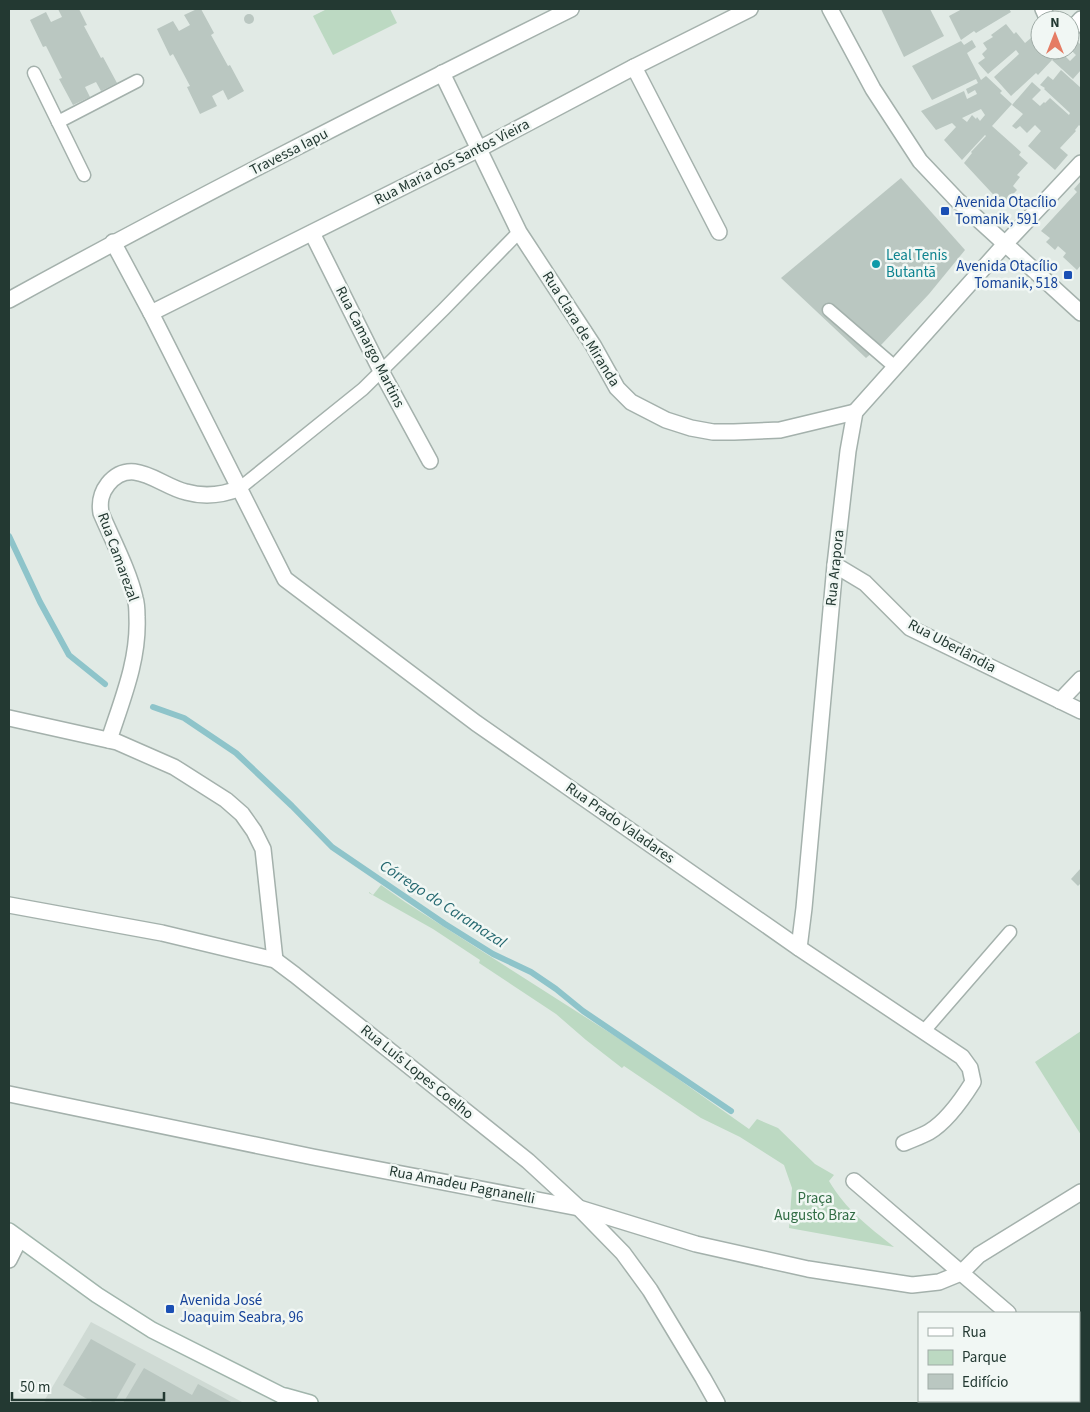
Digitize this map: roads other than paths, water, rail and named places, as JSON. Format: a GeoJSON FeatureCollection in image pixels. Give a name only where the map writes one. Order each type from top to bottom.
{"type":"FeatureCollection","features":[{"type":"Feature","properties":{"kind":"street","name":"Travessa Iapu"},"geometry":{"type":"LineString","coordinates":[[9,300],[113,242],[571,9]]}},
{"type":"Feature","properties":{"kind":"street","name":"Rua Maria dos Santos Vieira"},"geometry":{"type":"LineString","coordinates":[[151,313],[479,149],[634,67],[750,9]]}},
{"type":"Feature","properties":{"kind":"street"},"geometry":{"type":"LineString","coordinates":[[830,9],[872,89],[920,160],[956,200],[1081,313]]}},
{"type":"Feature","properties":{"kind":"street"},"geometry":{"type":"LineString","coordinates":[[634,67],[719,232]]}},
{"type":"Feature","properties":{"kind":"street","name":"Rua Clara de Miranda"},"geometry":{"type":"LineString","coordinates":[[442,73],[519,232],[592,345],[617,388],[631,402],[666,420],[713,432],[780,430],[855,412]]}},
{"type":"Feature","properties":{"kind":"street"},"geometry":{"type":"LineString","coordinates":[[855,412],[1005,244],[1081,163]]}},
{"type":"Feature","properties":{"kind":"street","name":"Rua Camargo Martins"},"geometry":{"type":"LineString","coordinates":[[312,233],[381,371],[430,461]]}},
{"type":"Feature","properties":{"kind":"street"},"geometry":{"type":"LineString","coordinates":[[113,242],[240,488]]}},
{"type":"Feature","properties":{"kind":"street","name":"Rua Arapora"},"geometry":{"type":"LineString","coordinates":[[799,948],[835,565],[848,451],[855,412]]}},
{"type":"Feature","properties":{"kind":"street","name":"Rua Camarezal"},"geometry":{"type":"LineString","coordinates":[[109,740],[130,677],[137,645],[137,623],[136,601],[132,587],[101,513],[101,494],[113,478],[126,472],[148,475],[185,492],[213,494],[229,492],[240,488]]}},
{"type":"Feature","properties":{"kind":"street","name":"Rua Prado Valadares"},"geometry":{"type":"LineString","coordinates":[[240,488],[285,579],[476,723],[799,948],[962,1057],[970,1068],[973,1082],[964,1096],[950,1114],[931,1131],[904,1143]]}},
{"type":"Feature","properties":{"kind":"street","name":"Rua Uberlândia"},"geometry":{"type":"LineString","coordinates":[[835,565],[865,582],[910,628],[1081,710]]}},
{"type":"Feature","properties":{"kind":"street"},"geometry":{"type":"LineString","coordinates":[[1060,701],[1081,679]]}},
{"type":"Feature","properties":{"kind":"street"},"geometry":{"type":"LineString","coordinates":[[9,718],[109,740],[141,751],[203,784],[242,814],[254,831],[263,849],[275,960]]}},
{"type":"Feature","properties":{"kind":"street","name":"Rua Luís Lopes Coelho"},"geometry":{"type":"LineString","coordinates":[[9,905],[162,933],[275,960],[528,1161],[579,1208],[623,1253],[650,1290],[717,1403]]}},
{"type":"Feature","properties":{"kind":"street","name":"Rua Amadeu Pagnanelli"},"geometry":{"type":"LineString","coordinates":[[9,1094],[312,1157],[579,1208],[696,1244],[808,1269],[912,1285],[939,1282],[960,1273]]}},
{"type":"Feature","properties":{"kind":"street"},"geometry":{"type":"LineString","coordinates":[[854,1181],[1007,1312]]}},
{"type":"Feature","properties":{"kind":"street"},"geometry":{"type":"LineString","coordinates":[[960,1273],[979,1255],[1081,1192]]}},
{"type":"Feature","properties":{"kind":"street"},"geometry":{"type":"LineString","coordinates":[[9,1260],[14,1235],[96,1295],[152,1330],[288,1399],[310,1403]]}},
{"type":"Feature","properties":{"kind":"lane"},"geometry":{"type":"LineString","coordinates":[[34,73],[84,175]]}},
{"type":"Feature","properties":{"kind":"lane"},"geometry":{"type":"LineString","coordinates":[[58,122],[137,81]]}},
{"type":"Feature","properties":{"kind":"lane"},"geometry":{"type":"LineString","coordinates":[[240,488],[363,389],[519,232]]}},
{"type":"Feature","properties":{"kind":"lane"},"geometry":{"type":"LineString","coordinates":[[828,310],[895,367]]}},
{"type":"Feature","properties":{"kind":"lane"},"geometry":{"type":"LineString","coordinates":[[924,1031],[1010,932]]}},
{"type":"Feature","properties":{"kind":"waterway","name":"Córrego do Caramazal"},"geometry":{"type":"LineString","coordinates":[[9,536],[40,602],[69,655],[105,684]]}},
{"type":"Feature","properties":{"kind":"waterway","name":"Córrego do Caramazal"},"geometry":{"type":"LineString","coordinates":[[153,707],[184,718],[236,753],[332,847],[445,924],[493,954],[531,972],[583,1011],[731,1111]]}},
{"type":"Feature","properties":{"kind":"place","name":"Avenida Otacílio Tomanik, 591"},"geometry":{"type":"Point","coordinates":[945,211]}},
{"type":"Feature","properties":{"kind":"place","name":"Leal Tenis Butantã"},"geometry":{"type":"Point","coordinates":[876,264]}},
{"type":"Feature","properties":{"kind":"place","name":"Avenida Otacílio Tomanik, 518"},"geometry":{"type":"Point","coordinates":[1068,275]}},
{"type":"Feature","properties":{"kind":"place","name":"Avenida José Joaquim Seabra, 96"},"geometry":{"type":"Point","coordinates":[170,1309]}},
{"type":"Feature","properties":{"kind":"park label","name":"Praça Augusto Braz"},"geometry":{"type":"Point","coordinates":[815,1206]}}]}
